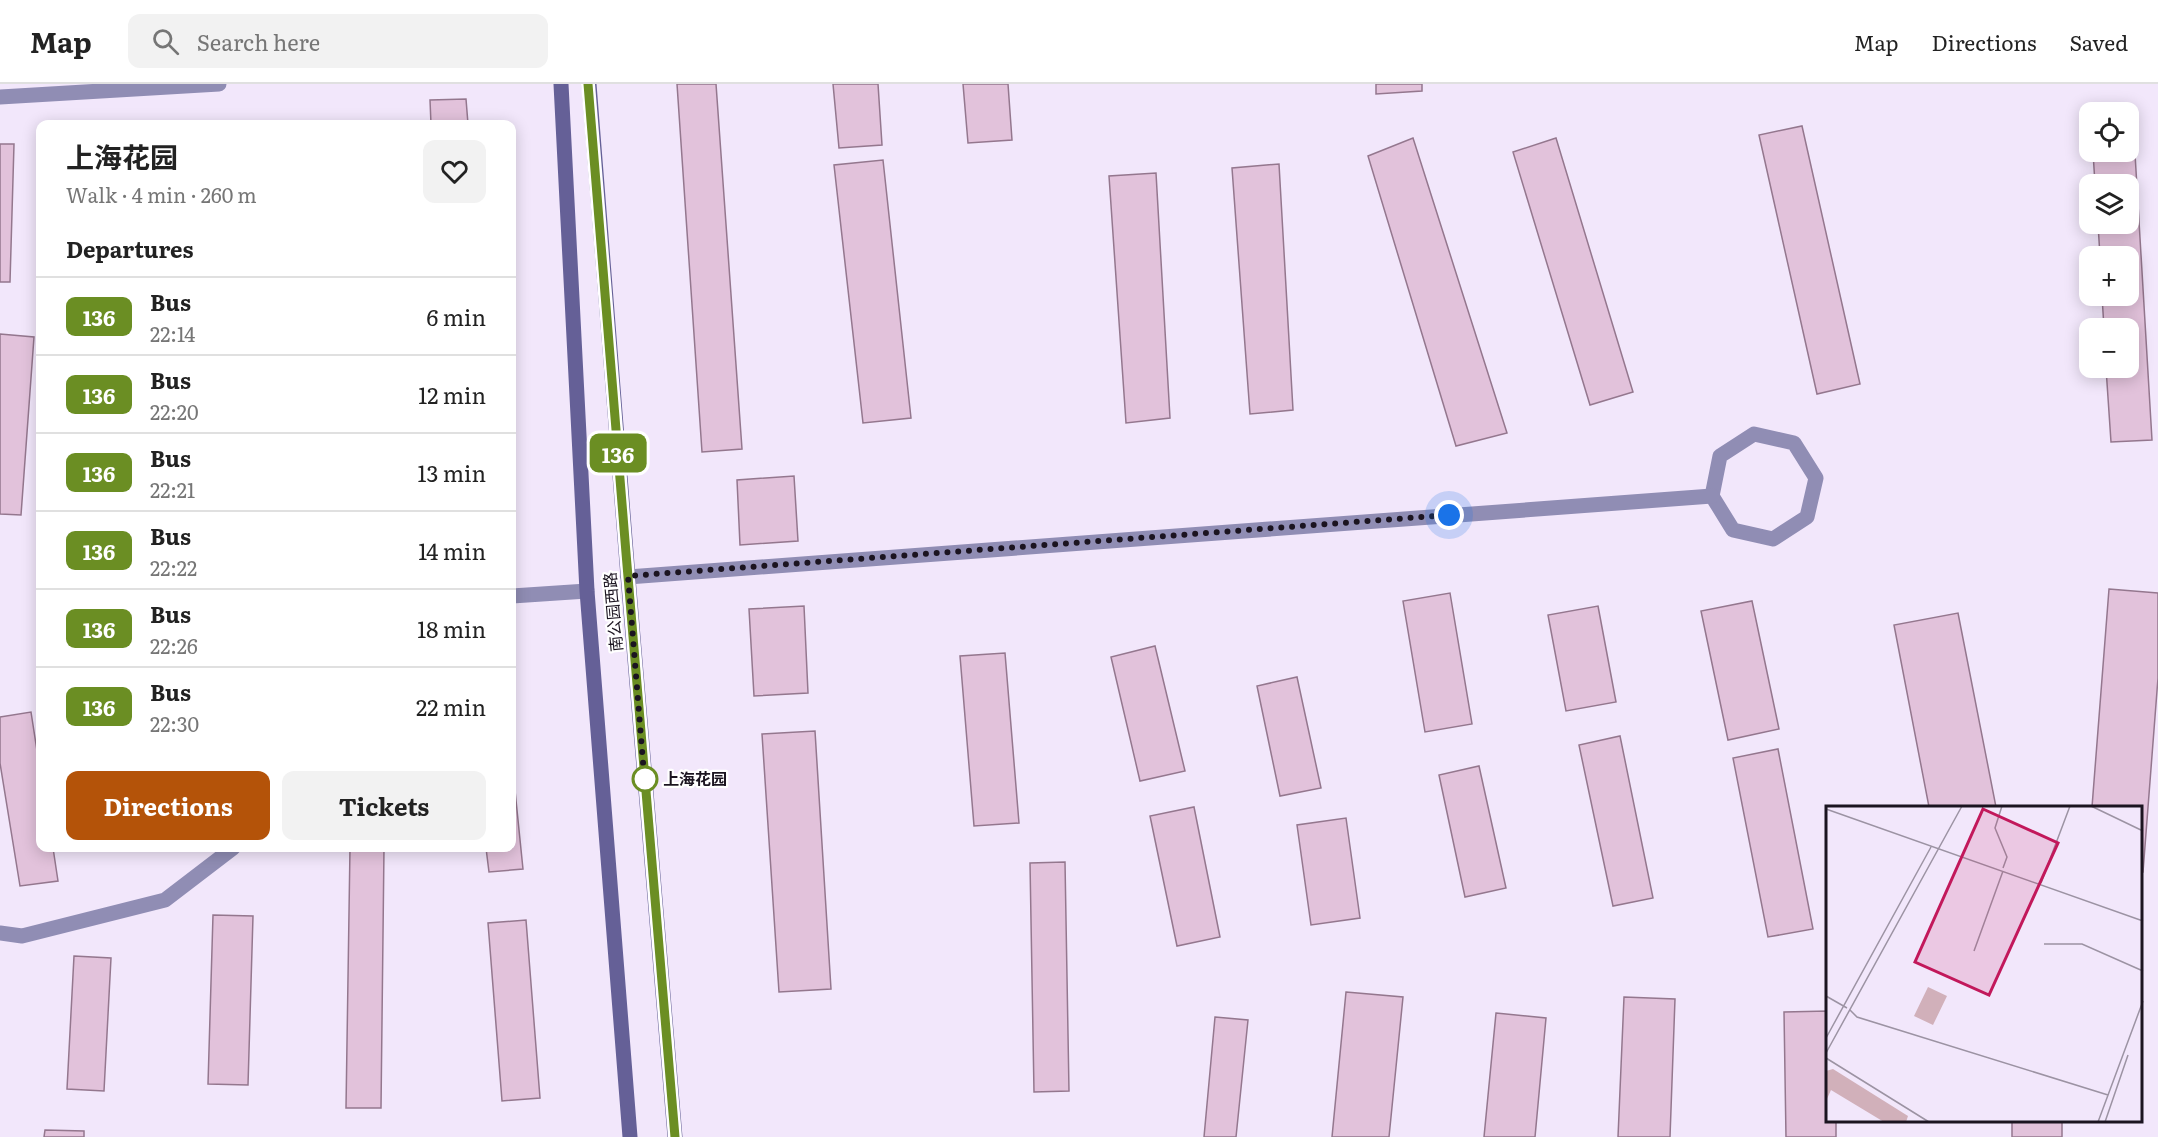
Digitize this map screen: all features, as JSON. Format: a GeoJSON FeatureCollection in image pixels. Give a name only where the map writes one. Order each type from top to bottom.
{"type":"FeatureCollection","features":[{"type":"Feature","properties":{"kind":"main road","name":"南公园西路"},"geometry":{"type":"LineString","coordinates":[[561,84],[587,591],[630,1137]]}},
{"type":"Feature","properties":{"kind":"main road","name":"南公园西路"},"geometry":{"type":"LineString","coordinates":[[588,84],[675,1137]]}},
{"type":"Feature","properties":{"kind":"street"},"geometry":{"type":"LineString","coordinates":[[0,97],[219,84]]}},
{"type":"Feature","properties":{"kind":"street"},"geometry":{"type":"LineString","coordinates":[[1754,434],[1794,443],[1816,478],[1807,517],[1773,539],[1733,530],[1712,496],[1720,456],[1754,434]]}},
{"type":"Feature","properties":{"kind":"street"},"geometry":{"type":"LineString","coordinates":[[628,576],[1712,496]]}},
{"type":"Feature","properties":{"kind":"street"},"geometry":{"type":"LineString","coordinates":[[516,596],[587,591]]}},
{"type":"Feature","properties":{"kind":"street"},"geometry":{"type":"LineString","coordinates":[[0,933],[22,936],[165,900],[228,852]]}},
{"type":"Feature","properties":{"kind":"building"},"geometry":{"type":"Polygon","coordinates":[[[677,84],[716,84],[742,449],[702,452],[677,84]]]}},
{"type":"Feature","properties":{"kind":"building"},"geometry":{"type":"Polygon","coordinates":[[[833,84],[878,84],[882,145],[839,148],[833,84]]]}},
{"type":"Feature","properties":{"kind":"building"},"geometry":{"type":"Polygon","coordinates":[[[963,84],[1008,84],[1012,140],[968,143],[963,84]]]}},
{"type":"Feature","properties":{"kind":"building"},"geometry":{"type":"Polygon","coordinates":[[[1376,84],[1422,84],[1422,91],[1376,94],[1376,84]]]}},
{"type":"Feature","properties":{"kind":"building"},"geometry":{"type":"Polygon","coordinates":[[[466,99],[468,120],[431,120],[430,100],[466,99]]]}},
{"type":"Feature","properties":{"kind":"building"},"geometry":{"type":"Polygon","coordinates":[[[1802,126],[1860,384],[1817,394],[1759,135],[1802,126]]]}},
{"type":"Feature","properties":{"kind":"building"},"geometry":{"type":"Polygon","coordinates":[[[1413,138],[1507,433],[1456,446],[1368,156],[1413,138]]]}},
{"type":"Feature","properties":{"kind":"building"},"geometry":{"type":"Polygon","coordinates":[[[1556,138],[1633,392],[1590,405],[1513,152],[1556,138]]]}},
{"type":"Feature","properties":{"kind":"building"},"geometry":{"type":"Polygon","coordinates":[[[0,144],[14,144],[10,282],[0,282],[0,144]]]}},
{"type":"Feature","properties":{"kind":"building"},"geometry":{"type":"Polygon","coordinates":[[[883,160],[911,418],[863,423],[834,165],[883,160]]]}},
{"type":"Feature","properties":{"kind":"building"},"geometry":{"type":"Polygon","coordinates":[[[2094,162],[2135,162],[2136,174],[2094,174],[2094,162]]]}},
{"type":"Feature","properties":{"kind":"building"},"geometry":{"type":"Polygon","coordinates":[[[1279,164],[1293,410],[1250,414],[1232,168],[1279,164]]]}},
{"type":"Feature","properties":{"kind":"building"},"geometry":{"type":"Polygon","coordinates":[[[1156,173],[1170,418],[1126,423],[1109,176],[1156,173]]]}},
{"type":"Feature","properties":{"kind":"building"},"geometry":{"type":"Polygon","coordinates":[[[2139,221],[2152,440],[2111,442],[2107,378],[2139,378],[2139,318],[2103,318],[2103,306],[2139,306],[2139,246],[2099,246],[2099,234],[2139,234],[2139,221]]]}},
{"type":"Feature","properties":{"kind":"building"},"geometry":{"type":"Polygon","coordinates":[[[0,334],[34,337],[21,515],[0,514],[0,334]]]}},
{"type":"Feature","properties":{"kind":"building"},"geometry":{"type":"Polygon","coordinates":[[[794,476],[798,541],[740,545],[737,480],[794,476]]]}},
{"type":"Feature","properties":{"kind":"building"},"geometry":{"type":"Polygon","coordinates":[[[2109,589],[2158,593],[2158,678],[2143,872],[2143,806],[2092,806],[2109,589]]]}},
{"type":"Feature","properties":{"kind":"building"},"geometry":{"type":"Polygon","coordinates":[[[1450,593],[1472,724],[1425,732],[1403,601],[1450,593]]]}},
{"type":"Feature","properties":{"kind":"building"},"geometry":{"type":"Polygon","coordinates":[[[1752,601],[1779,729],[1728,740],[1701,611],[1752,601]]]}},
{"type":"Feature","properties":{"kind":"building"},"geometry":{"type":"Polygon","coordinates":[[[804,606],[808,693],[754,696],[749,609],[804,606]]]}},
{"type":"Feature","properties":{"kind":"building"},"geometry":{"type":"Polygon","coordinates":[[[1598,606],[1616,702],[1566,711],[1548,615],[1598,606]]]}},
{"type":"Feature","properties":{"kind":"building"},"geometry":{"type":"Polygon","coordinates":[[[1958,613],[1996,806],[1929,806],[1894,625],[1958,613]]]}},
{"type":"Feature","properties":{"kind":"building"},"geometry":{"type":"Polygon","coordinates":[[[1155,646],[1185,771],[1140,781],[1111,657],[1155,646]]]}},
{"type":"Feature","properties":{"kind":"building"},"geometry":{"type":"Polygon","coordinates":[[[1005,653],[1019,823],[974,826],[960,656],[1005,653]]]}},
{"type":"Feature","properties":{"kind":"building"},"geometry":{"type":"Polygon","coordinates":[[[1297,677],[1321,788],[1280,796],[1257,686],[1297,677]]]}},
{"type":"Feature","properties":{"kind":"building"},"geometry":{"type":"Polygon","coordinates":[[[31,712],[36,744],[36,852],[54,852],[58,881],[20,886],[0,763],[0,717],[31,712]]]}},
{"type":"Feature","properties":{"kind":"building"},"geometry":{"type":"Polygon","coordinates":[[[815,731],[831,989],[779,992],[762,734],[815,731]]]}},
{"type":"Feature","properties":{"kind":"building"},"geometry":{"type":"Polygon","coordinates":[[[1620,736],[1653,898],[1613,906],[1579,745],[1620,736]]]}},
{"type":"Feature","properties":{"kind":"building"},"geometry":{"type":"Polygon","coordinates":[[[1778,749],[1813,929],[1768,937],[1733,758],[1778,749]]]}},
{"type":"Feature","properties":{"kind":"building"},"geometry":{"type":"Polygon","coordinates":[[[1479,766],[1506,888],[1465,897],[1439,775],[1479,766]]]}},
{"type":"Feature","properties":{"kind":"building"},"geometry":{"type":"Polygon","coordinates":[[[516,800],[523,869],[489,872],[486,852],[516,852],[516,800]]]}},
{"type":"Feature","properties":{"kind":"building"},"geometry":{"type":"Polygon","coordinates":[[[1194,807],[1220,937],[1177,946],[1150,816],[1194,807]]]}},
{"type":"Feature","properties":{"kind":"building"},"geometry":{"type":"Polygon","coordinates":[[[1346,818],[1360,918],[1311,925],[1297,825],[1346,818]]]}},
{"type":"Feature","properties":{"kind":"building"},"geometry":{"type":"Polygon","coordinates":[[[350,852],[384,852],[381,1108],[346,1108],[350,852]]]}},
{"type":"Feature","properties":{"kind":"building"},"geometry":{"type":"Polygon","coordinates":[[[1065,862],[1069,1091],[1034,1092],[1030,863],[1065,862]]]}},
{"type":"Feature","properties":{"kind":"building"},"geometry":{"type":"Polygon","coordinates":[[[213,915],[253,916],[248,1085],[208,1084],[213,915]]]}},
{"type":"Feature","properties":{"kind":"building"},"geometry":{"type":"Polygon","coordinates":[[[526,920],[540,1098],[502,1101],[488,923],[526,920]]]}},
{"type":"Feature","properties":{"kind":"building"},"geometry":{"type":"Polygon","coordinates":[[[74,956],[111,958],[104,1091],[67,1089],[74,956]]]}},
{"type":"Feature","properties":{"kind":"building"},"geometry":{"type":"Polygon","coordinates":[[[1346,992],[1403,997],[1389,1137],[1332,1137],[1346,992]]]}},
{"type":"Feature","properties":{"kind":"building"},"geometry":{"type":"Polygon","coordinates":[[[1624,997],[1675,999],[1670,1137],[1618,1137],[1624,997]]]}},
{"type":"Feature","properties":{"kind":"building"},"geometry":{"type":"Polygon","coordinates":[[[1826,1011],[1826,1122],[1836,1122],[1836,1137],[1786,1137],[1784,1012],[1826,1011]]]}},
{"type":"Feature","properties":{"kind":"building"},"geometry":{"type":"Polygon","coordinates":[[[1496,1013],[1546,1018],[1535,1137],[1484,1137],[1496,1013]]]}},
{"type":"Feature","properties":{"kind":"building"},"geometry":{"type":"Polygon","coordinates":[[[1215,1017],[1248,1020],[1236,1137],[1204,1137],[1215,1017]]]}},
{"type":"Feature","properties":{"kind":"building"},"geometry":{"type":"Polygon","coordinates":[[[2012,1122],[2062,1122],[2062,1137],[2012,1137],[2012,1122]]]}},
{"type":"Feature","properties":{"kind":"building"},"geometry":{"type":"Polygon","coordinates":[[[45,1130],[84,1131],[84,1137],[44,1137],[45,1130]]]}},
{"type":"Feature","properties":{"kind":"bus line","name":"136"},"geometry":{"type":"LineString","coordinates":[[588,84],[675,1137]]}},
{"type":"Feature","properties":{"kind":"place","name":"上海花园"},"geometry":{"type":"Point","coordinates":[645,779]}},
{"type":"Feature","properties":{"kind":"route"},"geometry":{"type":"LineString","coordinates":[[645,779],[645,787],[628,576],[1449,515]]}}]}
